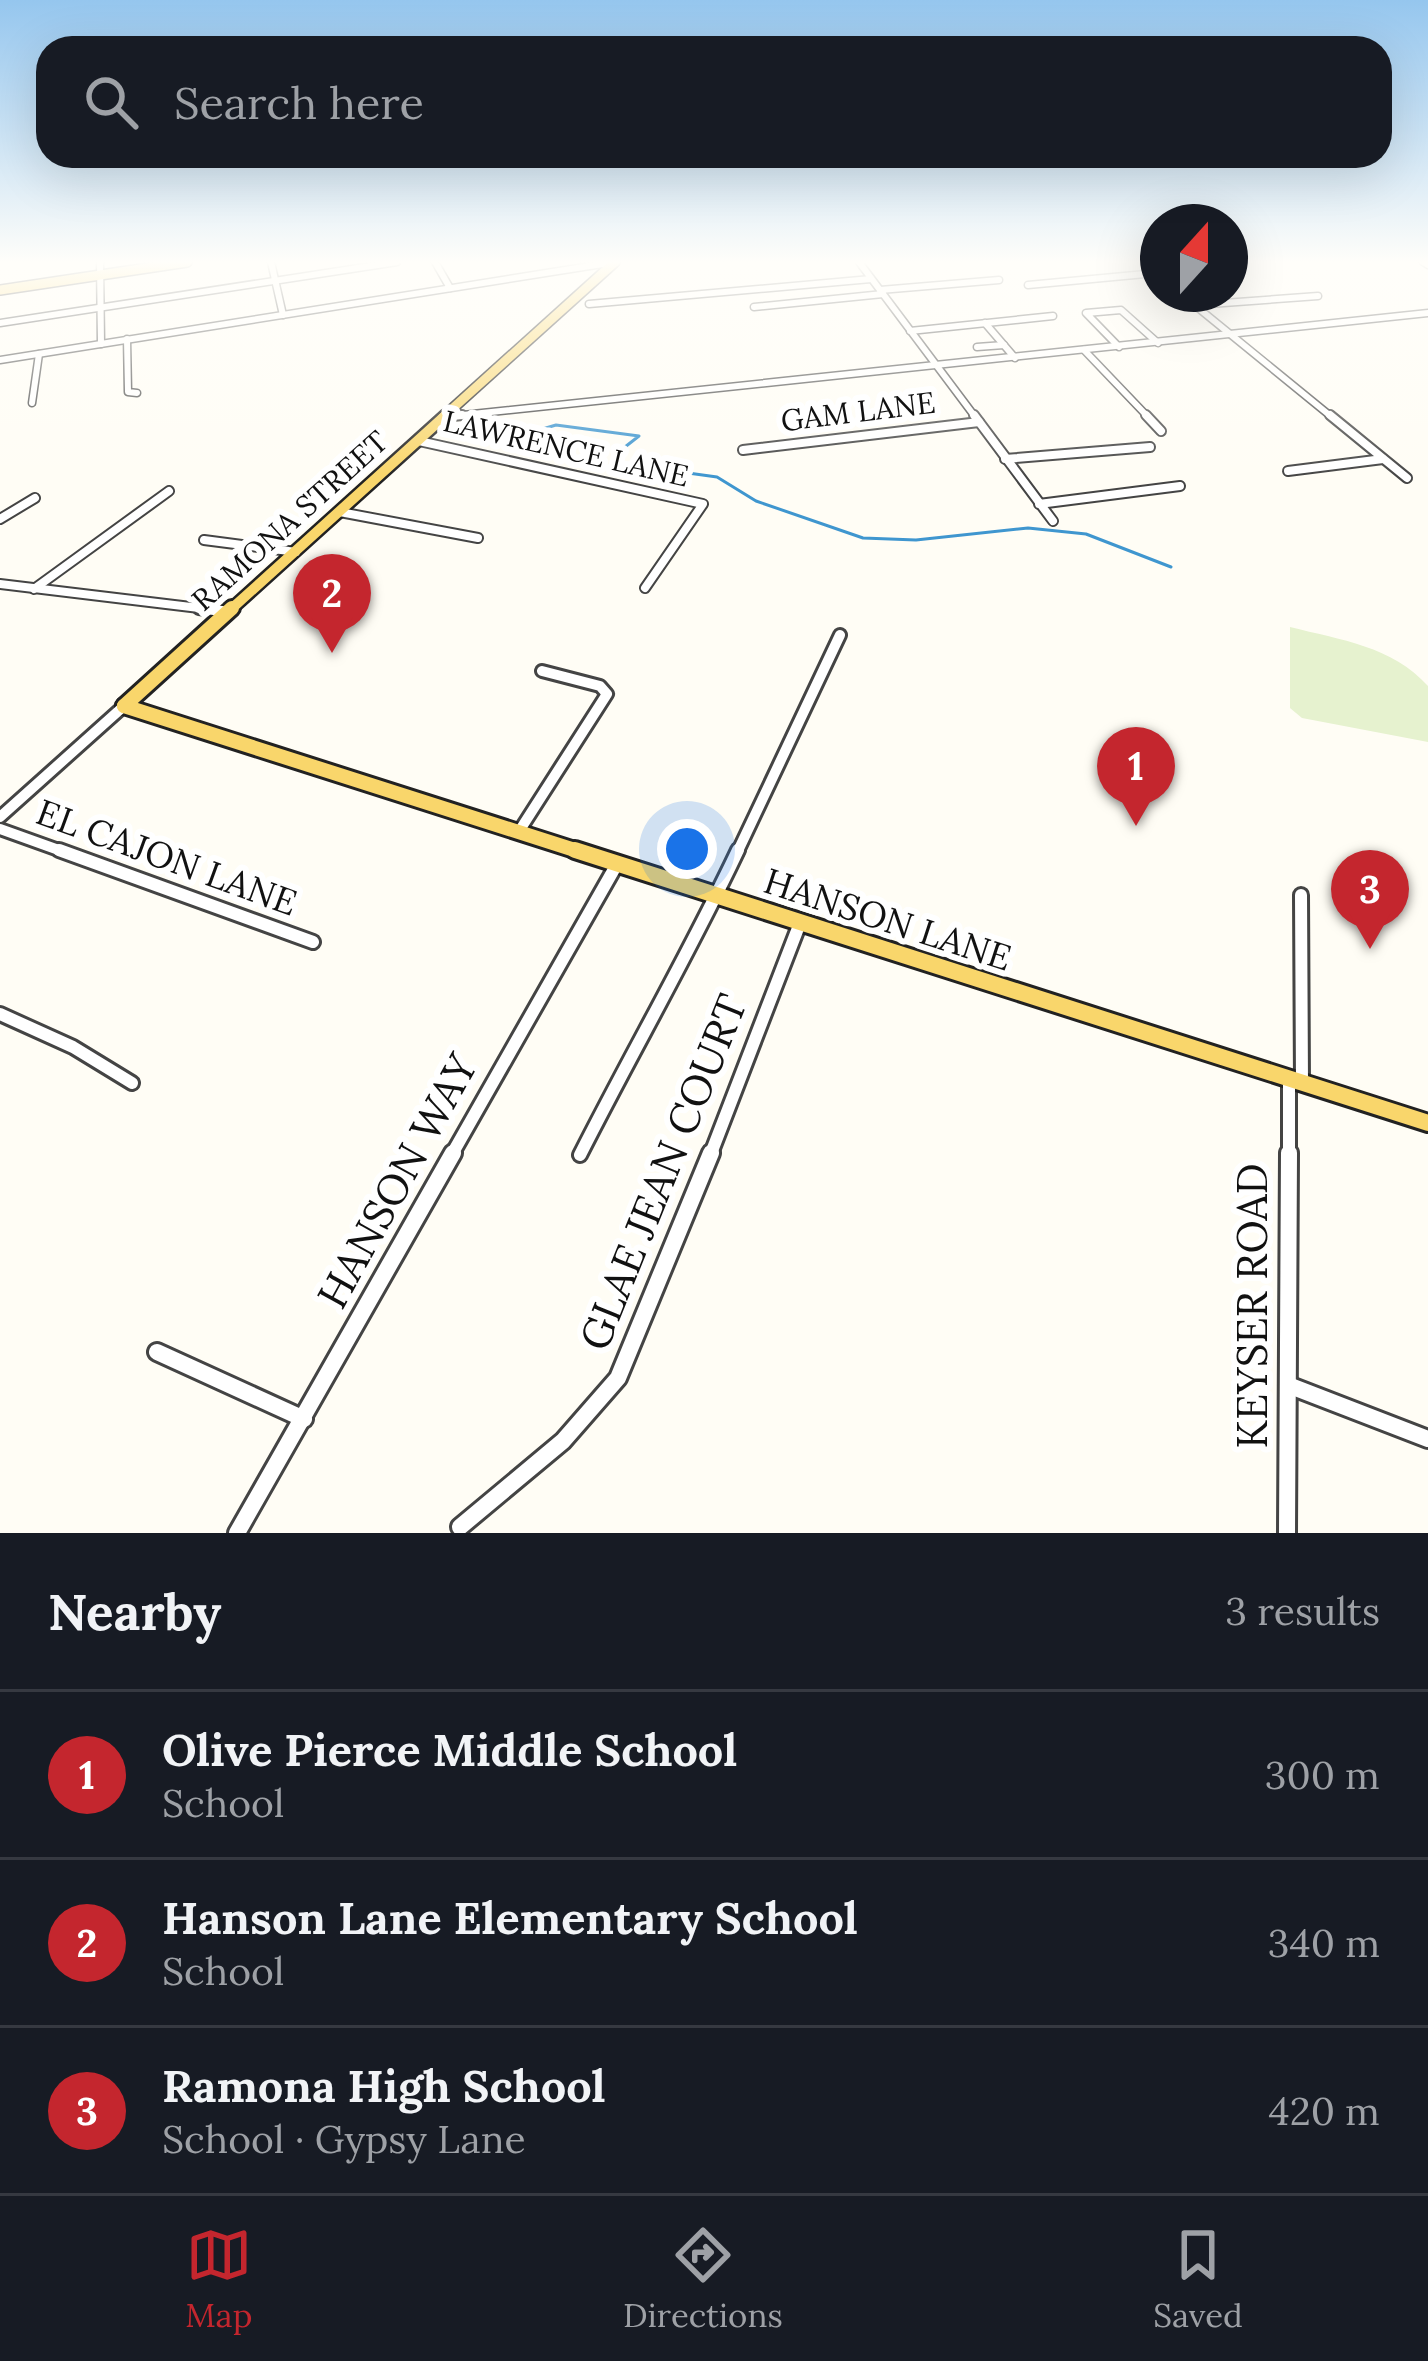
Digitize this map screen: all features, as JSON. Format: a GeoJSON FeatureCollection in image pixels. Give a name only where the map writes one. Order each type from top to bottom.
{"type":"FeatureCollection","features":[{"type":"Feature","properties":{"kind":"main road","name":"RAMONA STREET"},"geometry":{"type":"LineString","coordinates":[[124,706],[536,334]]}},
{"type":"Feature","properties":{"kind":"main road","name":"HANSON LANE"},"geometry":{"type":"LineString","coordinates":[[124,706],[1428,1123]]}},
{"type":"Feature","properties":{"kind":"street"},"geometry":{"type":"LineString","coordinates":[[100,334],[101,344]]}},
{"type":"Feature","properties":{"kind":"street"},"geometry":{"type":"LineString","coordinates":[[0,360],[161,334]]}},
{"type":"Feature","properties":{"kind":"street"},"geometry":{"type":"LineString","coordinates":[[912,334],[1054,521]]}},
{"type":"Feature","properties":{"kind":"street"},"geometry":{"type":"LineString","coordinates":[[993,334],[1015,358]]}},
{"type":"Feature","properties":{"kind":"street"},"geometry":{"type":"LineString","coordinates":[[1106,334],[1119,347]]}},
{"type":"Feature","properties":{"kind":"street"},"geometry":{"type":"LineString","coordinates":[[1147,334],[1158,343]]}},
{"type":"Feature","properties":{"kind":"street"},"geometry":{"type":"LineString","coordinates":[[444,417],[1243,334]]}},
{"type":"Feature","properties":{"kind":"street"},"geometry":{"type":"LineString","coordinates":[[1230,335],[1407,478]]}},
{"type":"Feature","properties":{"kind":"street"},"geometry":{"type":"LineString","coordinates":[[127,339],[128,392],[137,393]]}},
{"type":"Feature","properties":{"kind":"street"},"geometry":{"type":"LineString","coordinates":[[977,347],[1004,345]]}},
{"type":"Feature","properties":{"kind":"street"},"geometry":{"type":"LineString","coordinates":[[1084,350],[1161,431]]}},
{"type":"Feature","properties":{"kind":"street"},"geometry":{"type":"LineString","coordinates":[[32,404],[39,354]]}},
{"type":"Feature","properties":{"kind":"street","name":"GAM LANE"},"geometry":{"type":"LineString","coordinates":[[742,450],[979,422]]}},
{"type":"Feature","properties":{"kind":"street","name":"LAWRENCE LANE"},"geometry":{"type":"LineString","coordinates":[[419,441],[703,504],[645,588]]}},
{"type":"Feature","properties":{"kind":"street"},"geometry":{"type":"LineString","coordinates":[[1005,458],[1150,447]]}},
{"type":"Feature","properties":{"kind":"street"},"geometry":{"type":"LineString","coordinates":[[1288,471],[1383,459]]}},
{"type":"Feature","properties":{"kind":"street"},"geometry":{"type":"LineString","coordinates":[[1039,504],[1180,486]]}},
{"type":"Feature","properties":{"kind":"street"},"geometry":{"type":"LineString","coordinates":[[34,589],[169,491]]}},
{"type":"Feature","properties":{"kind":"street"},"geometry":{"type":"LineString","coordinates":[[0,519],[35,498]]}},
{"type":"Feature","properties":{"kind":"street"},"geometry":{"type":"LineString","coordinates":[[340,512],[478,538]]}},
{"type":"Feature","properties":{"kind":"street"},"geometry":{"type":"LineString","coordinates":[[205,540],[296,552]]}},
{"type":"Feature","properties":{"kind":"street"},"geometry":{"type":"LineString","coordinates":[[0,584],[230,612]]}},
{"type":"Feature","properties":{"kind":"street"},"geometry":{"type":"LineString","coordinates":[[580,1155],[718,896],[839,635]]}},
{"type":"Feature","properties":{"kind":"street"},"geometry":{"type":"LineString","coordinates":[[518,832],[607,694],[600,686],[542,670]]}},
{"type":"Feature","properties":{"kind":"street","name":"RAMONA STREET"},"geometry":{"type":"LineString","coordinates":[[0,817],[124,706]]}},
{"type":"Feature","properties":{"kind":"street"},"geometry":{"type":"LineString","coordinates":[[0,804],[25,795]]}},
{"type":"Feature","properties":{"kind":"street","name":"EL CAJON LANE"},"geometry":{"type":"LineString","coordinates":[[0,829],[313,942]]}},
{"type":"Feature","properties":{"kind":"street","name":"HANSON WAY"},"geometry":{"type":"LineString","coordinates":[[238,1533],[617,864]]}},
{"type":"Feature","properties":{"kind":"street","name":"KEYSER ROAD"},"geometry":{"type":"LineString","coordinates":[[1287,1533],[1300,895]]}},
{"type":"Feature","properties":{"kind":"street","name":"GLAE JEAN COURT"},"geometry":{"type":"LineString","coordinates":[[460,1527],[563,1441],[618,1378],[800,923]]}},
{"type":"Feature","properties":{"kind":"street"},"geometry":{"type":"LineString","coordinates":[[0,1014],[74,1047],[132,1083]]}},
{"type":"Feature","properties":{"kind":"street"},"geometry":{"type":"LineString","coordinates":[[157,1352],[304,1419]]}},
{"type":"Feature","properties":{"kind":"street"},"geometry":{"type":"LineString","coordinates":[[1288,1385],[1428,1439]]}},
{"type":"Feature","properties":{"kind":"green space"},"geometry":{"type":"Polygon","coordinates":[[[1290,627],[1365,646],[1414,673],[1428,686],[1428,742],[1302,718],[1290,708],[1290,627]]]}},
{"type":"Feature","properties":{"kind":"waterway"},"geometry":{"type":"LineString","coordinates":[[482,418],[472,441],[498,442],[556,425],[639,436],[616,454],[623,464],[717,477],[756,501],[863,538],[916,540],[1028,528],[1086,534],[1171,567]]}},
{"type":"Feature","properties":{"kind":"place","name":"Hanson Lane Elementary School"},"geometry":{"type":"Point","coordinates":[332,653]}},
{"type":"Feature","properties":{"kind":"place","name":"Olive Pierce Middle School"},"geometry":{"type":"Point","coordinates":[1136,826]}},
{"type":"Feature","properties":{"kind":"place","name":"Ramona High School"},"geometry":{"type":"Point","coordinates":[1370,949]}}]}
